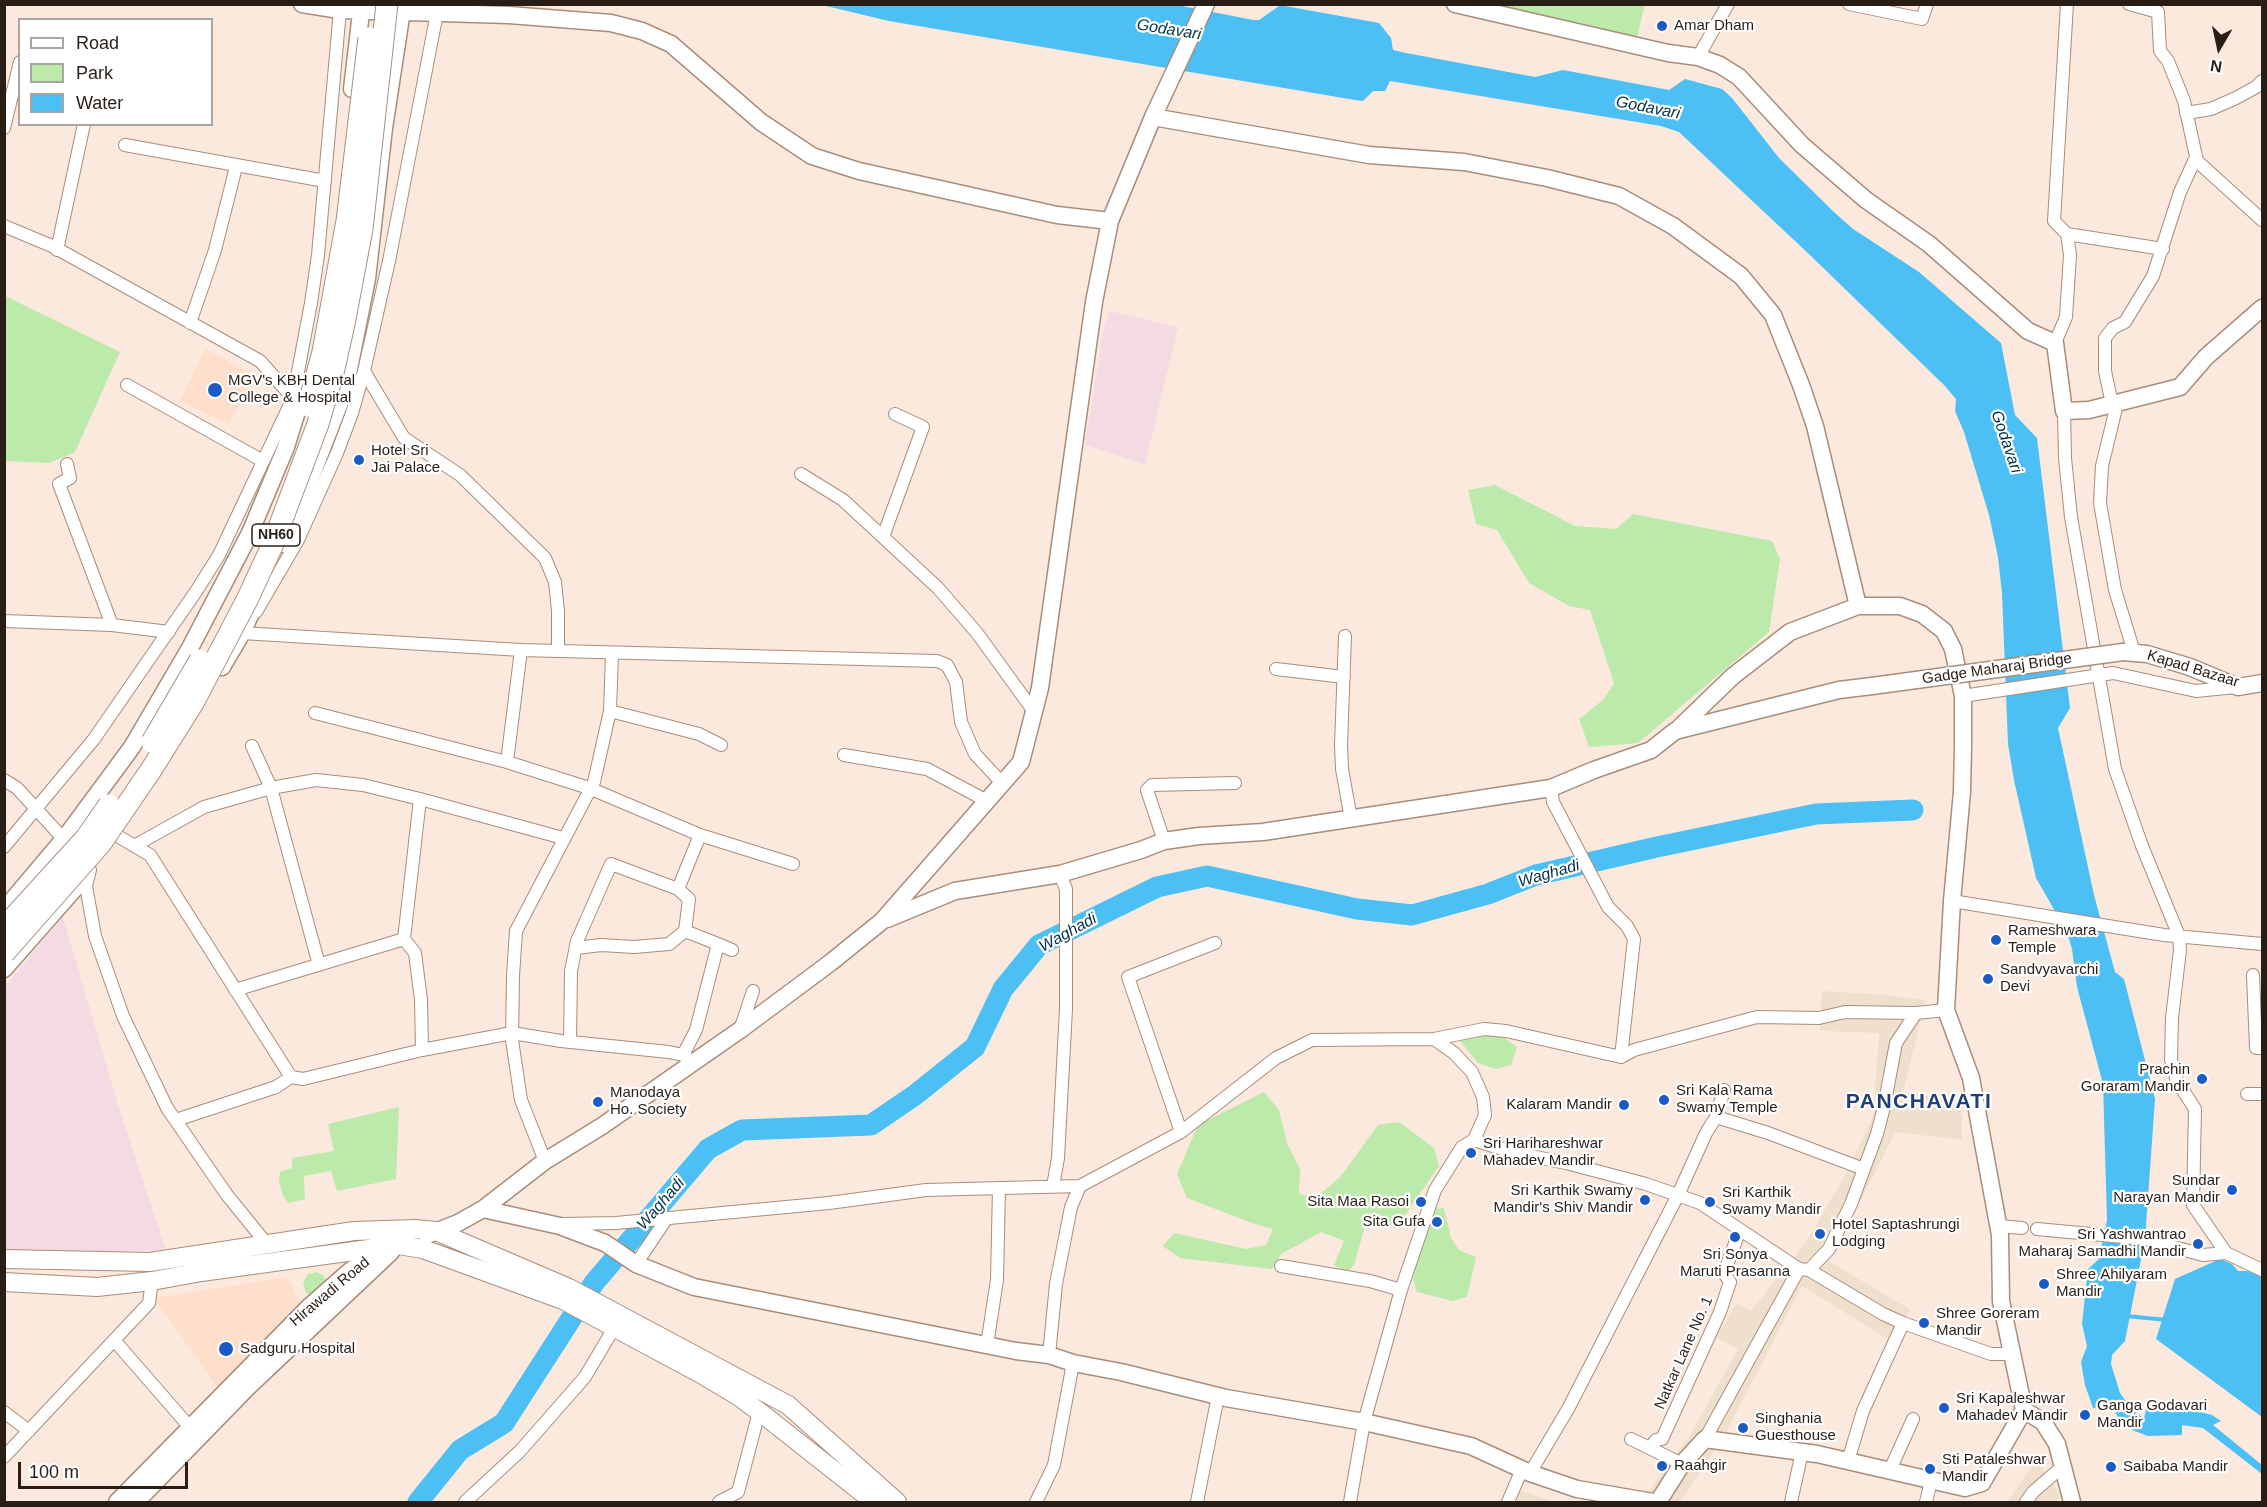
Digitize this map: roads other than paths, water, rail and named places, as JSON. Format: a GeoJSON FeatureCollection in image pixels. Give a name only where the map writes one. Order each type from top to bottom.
{"type":"FeatureCollection","features":[{"type":"Feature","properties":{"kind":"highway","name":"NH60"},"geometry":{"type":"LineString","coordinates":[[4,928],[86,838],[122,787],[153,740],[212,639],[262,538],[294,455],[323,352],[347,221],[365,6]]}},
{"type":"Feature","properties":{"kind":"highway","name":"NH60"},"geometry":{"type":"LineString","coordinates":[[4,953],[101,843],[151,770],[193,703],[247,600],[272,546],[318,424],[333,373],[362,229],[397,7]]}},
{"type":"Feature","properties":{"kind":"main road"},"geometry":{"type":"LineString","coordinates":[[4,1259],[150,1262],[354,1231],[415,1229],[436,1232],[566,1294],[738,1396],[874,1503]]}},
{"type":"Feature","properties":{"kind":"main road"},"geometry":{"type":"LineString","coordinates":[[4,1282],[97,1287],[398,1245],[423,1249],[566,1294]]}},
{"type":"Feature","properties":{"kind":"main road"},"geometry":{"type":"LineString","coordinates":[[610,1321],[788,1405],[897,1503]]}},
{"type":"Feature","properties":{"kind":"street"},"geometry":{"type":"LineString","coordinates":[[302,4],[340,10],[365,6],[397,7],[437,13],[509,15],[611,23],[642,31],[671,44],[761,122],[812,156],[859,171],[1057,215],[1110,221]]}},
{"type":"Feature","properties":{"kind":"street"},"geometry":{"type":"LineString","coordinates":[[882,921],[957,838],[1021,762],[1035,713],[1042,676],[1094,302],[1110,221],[1153,117],[1206,4]]}},
{"type":"Feature","properties":{"kind":"street"},"geometry":{"type":"LineString","coordinates":[[1455,4],[1668,53],[1698,57],[1720,65],[1739,77],[1763,100],[1802,145],[1866,200],[1929,244],[2028,331],[2055,343]]}},
{"type":"Feature","properties":{"kind":"street"},"geometry":{"type":"LineString","coordinates":[[1698,57],[1728,4]]}},
{"type":"Feature","properties":{"kind":"street"},"geometry":{"type":"LineString","coordinates":[[1849,4],[1922,20],[1927,4]]}},
{"type":"Feature","properties":{"kind":"street"},"geometry":{"type":"LineString","coordinates":[[2067,4],[2054,221],[2067,234],[2163,249]]}},
{"type":"Feature","properties":{"kind":"street"},"geometry":{"type":"LineString","coordinates":[[2129,4],[2159,8],[2160,51],[2168,61],[2184,101],[2197,161],[2262,220]]}},
{"type":"Feature","properties":{"kind":"street"},"geometry":{"type":"LineString","coordinates":[[4,910],[64,839],[132,747],[190,648],[250,533],[286,447],[318,347],[365,6]]}},
{"type":"Feature","properties":{"kind":"street"},"geometry":{"type":"LineString","coordinates":[[242,633],[301,503],[345,389],[367,279],[397,7]]}},
{"type":"Feature","properties":{"kind":"street"},"geometry":{"type":"LineString","coordinates":[[4,848],[94,740],[219,555],[293,398],[311,303],[325,181],[340,10]]}},
{"type":"Feature","properties":{"kind":"street"},"geometry":{"type":"LineString","coordinates":[[4,969],[90,870],[116,836],[192,719],[298,540],[337,453],[364,371],[389,261],[437,13]]}},
{"type":"Feature","properties":{"kind":"street"},"geometry":{"type":"LineString","coordinates":[[4,128],[18,70]]}},
{"type":"Feature","properties":{"kind":"street"},"geometry":{"type":"LineString","coordinates":[[2186,114],[2211,109],[2236,98],[2262,81]]}},
{"type":"Feature","properties":{"kind":"street"},"geometry":{"type":"LineString","coordinates":[[1153,117],[1369,155],[1464,162],[1547,178],[1619,196],[1673,226],[1741,276],[1773,315],[1815,426],[1858,606]]}},
{"type":"Feature","properties":{"kind":"street"},"geometry":{"type":"LineString","coordinates":[[57,250],[84,126]]}},
{"type":"Feature","properties":{"kind":"street"},"geometry":{"type":"LineString","coordinates":[[125,146],[325,181]]}},
{"type":"Feature","properties":{"kind":"street"},"geometry":{"type":"LineString","coordinates":[[2128,652],[2100,503],[2102,466],[2114,404],[2105,371],[2105,338],[2113,328],[2125,322],[2153,276],[2180,192],[2196,157]]}},
{"type":"Feature","properties":{"kind":"street"},"geometry":{"type":"LineString","coordinates":[[190,323],[215,250],[236,167]]}},
{"type":"Feature","properties":{"kind":"street"},"geometry":{"type":"LineString","coordinates":[[4,225],[57,250],[260,361],[293,398]]}},
{"type":"Feature","properties":{"kind":"street"},"geometry":{"type":"LineString","coordinates":[[2067,234],[2070,255],[2066,317],[2055,343],[2064,411],[2065,458],[2071,517],[2115,769],[2145,854],[2179,936],[2180,950],[2172,1018],[2171,1060],[2177,1081],[2195,1109],[2193,1205],[2226,1253],[2262,1269]]}},
{"type":"Feature","properties":{"kind":"street"},"geometry":{"type":"LineString","coordinates":[[2064,411],[2088,410],[2180,387],[2206,357],[2262,308]]}},
{"type":"Feature","properties":{"kind":"street"},"geometry":{"type":"LineString","coordinates":[[364,371],[404,438],[460,475],[545,558],[555,582],[558,650]]}},
{"type":"Feature","properties":{"kind":"street"},"geometry":{"type":"LineString","coordinates":[[127,385],[263,460]]}},
{"type":"Feature","properties":{"kind":"street"},"geometry":{"type":"LineString","coordinates":[[883,537],[923,427],[895,414]]}},
{"type":"Feature","properties":{"kind":"street"},"geometry":{"type":"LineString","coordinates":[[67,465],[70,478],[59,484],[112,625]]}},
{"type":"Feature","properties":{"kind":"street"},"geometry":{"type":"LineString","coordinates":[[801,474],[843,500],[938,588],[977,633],[1035,713]]}},
{"type":"Feature","properties":{"kind":"street"},"geometry":{"type":"LineString","coordinates":[[882,921],[955,891],[1063,882],[1164,841],[1199,836],[1263,832],[1551,788],[1651,750],[1675,731],[1733,676],[1790,632],[1858,606],[1900,606],[1922,615],[1944,631],[1953,649],[1963,696],[1962,792],[1952,901],[1946,1010],[1971,1078],[1999,1226],[2001,1301],[2024,1410],[1982,1483],[1965,1488],[1802,1452],[1705,1439]]}},
{"type":"Feature","properties":{"kind":"street"},"geometry":{"type":"LineString","coordinates":[[4,621],[112,625],[169,632]]}},
{"type":"Feature","properties":{"kind":"street"},"geometry":{"type":"LineString","coordinates":[[242,633],[521,650],[937,661],[947,665],[956,682],[961,722],[975,754],[1002,783]]}},
{"type":"Feature","properties":{"kind":"street"},"geometry":{"type":"LineString","coordinates":[[1345,636],[1341,745],[1342,769],[1351,819]]}},
{"type":"Feature","properties":{"kind":"street"},"geometry":{"type":"LineString","coordinates":[[507,762],[521,650]]}},
{"type":"Feature","properties":{"kind":"street","name":"Gadge Maharaj Bridge"},"geometry":{"type":"LineString","coordinates":[[1675,731],[1839,690],[2128,652]]}},
{"type":"Feature","properties":{"kind":"street","name":"Kapad Bazaar"},"geometry":{"type":"LineString","coordinates":[[2128,652],[2147,654],[2238,687],[2262,683]]}},
{"type":"Feature","properties":{"kind":"street"},"geometry":{"type":"LineString","coordinates":[[545,1161],[521,1101],[512,1033],[516,931],[594,782],[610,711],[612,653]]}},
{"type":"Feature","properties":{"kind":"street"},"geometry":{"type":"LineString","coordinates":[[1276,669],[1344,678]]}},
{"type":"Feature","properties":{"kind":"street"},"geometry":{"type":"LineString","coordinates":[[1963,696],[2113,673],[2196,691],[2238,687]]}},
{"type":"Feature","properties":{"kind":"street"},"geometry":{"type":"LineString","coordinates":[[610,711],[699,734],[721,745]]}},
{"type":"Feature","properties":{"kind":"street"},"geometry":{"type":"LineString","coordinates":[[315,713],[507,762],[589,788],[700,834],[793,864]]}},
{"type":"Feature","properties":{"kind":"street"},"geometry":{"type":"LineString","coordinates":[[252,746],[271,788],[320,965]]}},
{"type":"Feature","properties":{"kind":"street"},"geometry":{"type":"LineString","coordinates":[[844,754],[927,769],[987,801]]}},
{"type":"Feature","properties":{"kind":"street"},"geometry":{"type":"LineString","coordinates":[[4,780],[16,788],[90,870]]}},
{"type":"Feature","properties":{"kind":"street"},"geometry":{"type":"LineString","coordinates":[[134,846],[204,807],[271,788],[316,780],[363,785],[563,838]]}},
{"type":"Feature","properties":{"kind":"street"},"geometry":{"type":"LineString","coordinates":[[1164,841],[1147,790],[1152,785],[1235,783]]}},
{"type":"Feature","properties":{"kind":"street"},"geometry":{"type":"LineString","coordinates":[[1551,788],[1553,802],[1608,907],[1627,926],[1634,939],[1621,1057]]}},
{"type":"Feature","properties":{"kind":"street"},"geometry":{"type":"LineString","coordinates":[[420,799],[404,939],[416,952],[421,1000],[422,1050]]}},
{"type":"Feature","properties":{"kind":"street"},"geometry":{"type":"LineString","coordinates":[[678,889],[700,834]]}},
{"type":"Feature","properties":{"kind":"street"},"geometry":{"type":"LineString","coordinates":[[116,836],[150,855],[291,1077]]}},
{"type":"Feature","properties":{"kind":"street"},"geometry":{"type":"LineString","coordinates":[[570,1042],[571,971],[576,948],[611,864],[678,889],[689,899],[685,931],[669,944],[634,947],[600,945],[576,948]]}},
{"type":"Feature","properties":{"kind":"street"},"geometry":{"type":"LineString","coordinates":[[90,870],[86,886],[98,945],[123,1016],[168,1108],[227,1195],[266,1243]]}},
{"type":"Feature","properties":{"kind":"street"},"geometry":{"type":"LineString","coordinates":[[1053,1186],[1058,1158],[1066,1009],[1063,882]]}},
{"type":"Feature","properties":{"kind":"street"},"geometry":{"type":"LineString","coordinates":[[1952,901],[2164,935],[2262,944]]}},
{"type":"Feature","properties":{"kind":"street","name":"Hirawadi Road"},"geometry":{"type":"LineString","coordinates":[[117,1503],[195,1432],[309,1307],[350,1271],[370,1257],[458,1223],[483,1209],[545,1161],[602,1126],[688,1059],[740,1030],[882,921]]}},
{"type":"Feature","properties":{"kind":"street"},"geometry":{"type":"LineString","coordinates":[[685,931],[732,950]]}},
{"type":"Feature","properties":{"kind":"street"},"geometry":{"type":"LineString","coordinates":[[235,990],[404,939]]}},
{"type":"Feature","properties":{"kind":"street"},"geometry":{"type":"LineString","coordinates":[[1181,1132],[1128,977],[1215,943]]}},
{"type":"Feature","properties":{"kind":"street"},"geometry":{"type":"LineString","coordinates":[[176,1120],[276,1087],[291,1077],[303,1079],[422,1050],[512,1033],[688,1059],[718,944]]}},
{"type":"Feature","properties":{"kind":"street"},"geometry":{"type":"LineString","coordinates":[[2253,975],[2256,1048],[2262,1048]]}},
{"type":"Feature","properties":{"kind":"street"},"geometry":{"type":"LineString","coordinates":[[740,1030],[753,991]]}},
{"type":"Feature","properties":{"kind":"street"},"geometry":{"type":"LineString","coordinates":[[550,1224],[616,1223],[829,1203],[926,1190],[1080,1186],[1181,1132],[1275,1059],[1312,1040],[1434,1039],[1484,1029],[1506,1031],[1621,1057],[1634,1050],[1757,1017],[1819,1018],[1845,1012],[1916,1013],[1946,1010]]}},
{"type":"Feature","properties":{"kind":"street"},"geometry":{"type":"LineString","coordinates":[[1658,1503],[1682,1464],[1705,1439],[1804,1270],[1829,1249],[1851,1204],[1864,1169],[1884,1107],[1896,1043],[1916,1013]]}},
{"type":"Feature","properties":{"kind":"street"},"geometry":{"type":"LineString","coordinates":[[1350,1503],[1364,1422],[1401,1290],[1435,1190],[1462,1147],[1474,1140],[1485,1115],[1483,1097],[1472,1072],[1454,1053],[1434,1039]]}},
{"type":"Feature","properties":{"kind":"street"},"geometry":{"type":"LineString","coordinates":[[1508,1503],[1526,1471],[1568,1409],[1678,1195],[1706,1133],[1716,1117],[1724,1090]]}},
{"type":"Feature","properties":{"kind":"street"},"geometry":{"type":"LineString","coordinates":[[2247,1094],[2262,1094]]}},
{"type":"Feature","properties":{"kind":"street"},"geometry":{"type":"LineString","coordinates":[[1716,1117],[1768,1132],[1864,1169]]}},
{"type":"Feature","properties":{"kind":"street"},"geometry":{"type":"LineString","coordinates":[[1474,1140],[1515,1153],[1566,1163],[1635,1181],[1700,1203],[1804,1270],[1883,1314],[1991,1354],[2013,1354]]}},
{"type":"Feature","properties":{"kind":"street"},"geometry":{"type":"LineString","coordinates":[[1049,1355],[1056,1284],[1071,1207],[1080,1186]]}},
{"type":"Feature","properties":{"kind":"street"},"geometry":{"type":"LineString","coordinates":[[987,1345],[997,1280],[999,1188]]}},
{"type":"Feature","properties":{"kind":"street"},"geometry":{"type":"LineString","coordinates":[[483,1209],[550,1224],[605,1243],[636,1264],[694,1287],[987,1345],[1049,1355],[1073,1363],[1121,1372],[1218,1396],[1364,1422],[1471,1446],[1526,1471],[1577,1489],[1653,1503]]}},
{"type":"Feature","properties":{"kind":"street"},"geometry":{"type":"LineString","coordinates":[[636,1264],[663,1218]]}},
{"type":"Feature","properties":{"kind":"street"},"geometry":{"type":"LineString","coordinates":[[1999,1226],[2022,1228]]}},
{"type":"Feature","properties":{"kind":"street"},"geometry":{"type":"LineString","coordinates":[[2037,1229],[2145,1239],[2196,1253],[2218,1255],[2226,1253]]}},
{"type":"Feature","properties":{"kind":"street","name":"Natkar Lane No. 1"},"geometry":{"type":"LineString","coordinates":[[1650,1448],[1656,1440],[1662,1439],[1720,1312],[1730,1282],[1724,1273],[1740,1230]]}},
{"type":"Feature","properties":{"kind":"street"},"geometry":{"type":"LineString","coordinates":[[1281,1266],[1370,1281],[1401,1290]]}},
{"type":"Feature","properties":{"kind":"street"},"geometry":{"type":"LineString","coordinates":[[4,1457],[149,1303],[152,1281]]}},
{"type":"Feature","properties":{"kind":"street"},"geometry":{"type":"LineString","coordinates":[[465,1503],[520,1451],[585,1377],[610,1321]]}},
{"type":"Feature","properties":{"kind":"street"},"geometry":{"type":"LineString","coordinates":[[1848,1461],[1863,1411],[1903,1323]]}},
{"type":"Feature","properties":{"kind":"street"},"geometry":{"type":"LineString","coordinates":[[114,1341],[195,1432],[136,1503]]}},
{"type":"Feature","properties":{"kind":"street"},"geometry":{"type":"LineString","coordinates":[[1036,1503],[1054,1465],[1073,1363]]}},
{"type":"Feature","properties":{"kind":"street"},"geometry":{"type":"LineString","coordinates":[[1197,1503],[1218,1396]]}},
{"type":"Feature","properties":{"kind":"street"},"geometry":{"type":"LineString","coordinates":[[2024,1410],[2043,1422],[2057,1444],[2072,1503]]}},
{"type":"Feature","properties":{"kind":"street"},"geometry":{"type":"LineString","coordinates":[[4,1412],[29,1431]]}},
{"type":"Feature","properties":{"kind":"street"},"geometry":{"type":"LineString","coordinates":[[719,1503],[738,1492],[759,1412]]}},
{"type":"Feature","properties":{"kind":"street"},"geometry":{"type":"LineString","coordinates":[[1890,1470],[1913,1419]]}},
{"type":"Feature","properties":{"kind":"street"},"geometry":{"type":"LineString","coordinates":[[1631,1439],[1682,1464]]}},
{"type":"Feature","properties":{"kind":"street"},"geometry":{"type":"LineString","coordinates":[[1791,1503],[1802,1452]]}},
{"type":"Feature","properties":{"kind":"street"},"geometry":{"type":"LineString","coordinates":[[2026,1503],[2033,1492],[2063,1466]]}},
{"type":"Feature","properties":{"kind":"street"},"geometry":{"type":"LineString","coordinates":[[1926,1503],[1931,1481]]}},
{"type":"Feature","properties":{"kind":"water","name":"Godavari"},"geometry":{"type":"Polygon","coordinates":[[[1172,4],[1253,20],[1259,20],[1279,6],[1285,6],[1379,23],[1391,38],[1393,50],[1535,77],[1563,70],[1669,90],[1685,79],[1722,89],[1732,98],[1779,158],[1835,213],[1853,229],[1919,272],[2001,343],[2015,415],[2037,438],[2070,708],[2058,728],[2094,895],[2115,972],[2124,979],[2155,1099],[2145,1239],[2125,1341],[2112,1355],[2111,1364],[2120,1393],[2132,1410],[2144,1418],[2149,1399],[2212,1415],[2221,1421],[2213,1425],[2262,1465],[2262,1474],[2203,1428],[2182,1425],[2182,1435],[2148,1436],[2132,1430],[2120,1420],[2111,1406],[2093,1408],[2085,1385],[2081,1362],[2087,1346],[2082,1324],[2088,1269],[2099,1259],[2107,1220],[2103,1084],[2077,987],[2072,949],[2067,932],[2036,878],[2014,780],[2008,744],[2002,593],[1998,557],[1989,515],[1964,432],[1955,411],[1956,399],[1812,257],[1679,132],[1661,126],[1390,81],[1385,91],[1373,91],[1363,101],[1355,100],[889,21],[822,5],[1172,4]]]}},
{"type":"Feature","properties":{"kind":"water"},"geometry":{"type":"Polygon","coordinates":[[[2220,1259],[2232,1264],[2238,1271],[2247,1271],[2262,1276],[2262,1417],[2156,1339],[2175,1279],[2220,1259]]]}},
{"type":"Feature","properties":{"kind":"waterway","name":"Waghadi"},"geometry":{"type":"LineString","coordinates":[[418,1502],[460,1450],[504,1423],[594,1283],[708,1149],[742,1130],[871,1125],[915,1095],[975,1047],[1003,989],[1039,945],[1157,887],[1207,876],[1357,909],[1412,915],[1488,894],[1536,875],[1657,847],[1816,814],[1913,810]]}},
{"type":"Feature","properties":{"kind":"waterway"},"geometry":{"type":"LineString","coordinates":[[2126,1316],[2167,1320]]}},
{"type":"Feature","properties":{"kind":"place","name":"Amar Dham"},"geometry":{"type":"Point","coordinates":[1662,26]}},
{"type":"Feature","properties":{"kind":"place","name":"MGV's KBH Dental College & Hospital"},"geometry":{"type":"Point","coordinates":[215,390]}},
{"type":"Feature","properties":{"kind":"place","name":"Hotel Sri Jai Palace"},"geometry":{"type":"Point","coordinates":[359,460]}},
{"type":"Feature","properties":{"kind":"place","name":"Rameshwara Temple"},"geometry":{"type":"Point","coordinates":[1996,940]}},
{"type":"Feature","properties":{"kind":"place","name":"Sandvyavarchi Devi"},"geometry":{"type":"Point","coordinates":[1988,979]}},
{"type":"Feature","properties":{"kind":"place","name":"Prachin Goraram Mandir"},"geometry":{"type":"Point","coordinates":[2202,1079]}},
{"type":"Feature","properties":{"kind":"place","name":"Sri Kala Rama Swamy Temple"},"geometry":{"type":"Point","coordinates":[1664,1100]}},
{"type":"Feature","properties":{"kind":"place","name":"Manodaya Ho. Society"},"geometry":{"type":"Point","coordinates":[598,1102]}},
{"type":"Feature","properties":{"kind":"place","name":"Kalaram Mandir"},"geometry":{"type":"Point","coordinates":[1624,1105]}},
{"type":"Feature","properties":{"kind":"place","name":"Sri Harihareshwar Mahadev Mandir"},"geometry":{"type":"Point","coordinates":[1471,1153]}},
{"type":"Feature","properties":{"kind":"place","name":"Sundar Narayan Mandir"},"geometry":{"type":"Point","coordinates":[2232,1190]}},
{"type":"Feature","properties":{"kind":"place","name":"Sri Karthik Swamy Mandir's Shiv Mandir"},"geometry":{"type":"Point","coordinates":[1645,1200]}},
{"type":"Feature","properties":{"kind":"place","name":"Sita Maa Rasoi"},"geometry":{"type":"Point","coordinates":[1421,1202]}},
{"type":"Feature","properties":{"kind":"place","name":"Sri Karthik Swamy Mandir"},"geometry":{"type":"Point","coordinates":[1710,1202]}},
{"type":"Feature","properties":{"kind":"place","name":"Sita Gufa"},"geometry":{"type":"Point","coordinates":[1437,1222]}},
{"type":"Feature","properties":{"kind":"place","name":"Hotel Saptashrungi Lodging"},"geometry":{"type":"Point","coordinates":[1820,1234]}},
{"type":"Feature","properties":{"kind":"place","name":"Sri Sonya Maruti Prasanna"},"geometry":{"type":"Point","coordinates":[1735,1237]}},
{"type":"Feature","properties":{"kind":"place","name":"Sri Yashwantrao Maharaj Samadhi Mandir"},"geometry":{"type":"Point","coordinates":[2198,1244]}},
{"type":"Feature","properties":{"kind":"place","name":"Shree Ahilyaram Mandir"},"geometry":{"type":"Point","coordinates":[2044,1284]}},
{"type":"Feature","properties":{"kind":"place","name":"Shree Goreram Mandir"},"geometry":{"type":"Point","coordinates":[1924,1323]}},
{"type":"Feature","properties":{"kind":"place","name":"Sadguru Hospital"},"geometry":{"type":"Point","coordinates":[226,1349]}},
{"type":"Feature","properties":{"kind":"place","name":"Sri Kapaleshwar Mahadev Mandir"},"geometry":{"type":"Point","coordinates":[1944,1408]}},
{"type":"Feature","properties":{"kind":"place","name":"Ganga Godavari Mandir"},"geometry":{"type":"Point","coordinates":[2085,1415]}},
{"type":"Feature","properties":{"kind":"place","name":"Singhania Guesthouse"},"geometry":{"type":"Point","coordinates":[1743,1428]}},
{"type":"Feature","properties":{"kind":"place","name":"Raahgir"},"geometry":{"type":"Point","coordinates":[1662,1466]}},
{"type":"Feature","properties":{"kind":"place","name":"Saibaba Mandir"},"geometry":{"type":"Point","coordinates":[2111,1467]}},
{"type":"Feature","properties":{"kind":"place","name":"Sti Pataleshwar Mandir"},"geometry":{"type":"Point","coordinates":[1930,1469]}},
{"type":"Feature","properties":{"kind":"district","name":"PANCHAVATI"},"geometry":{"type":"Point","coordinates":[1919,1102]}}]}
